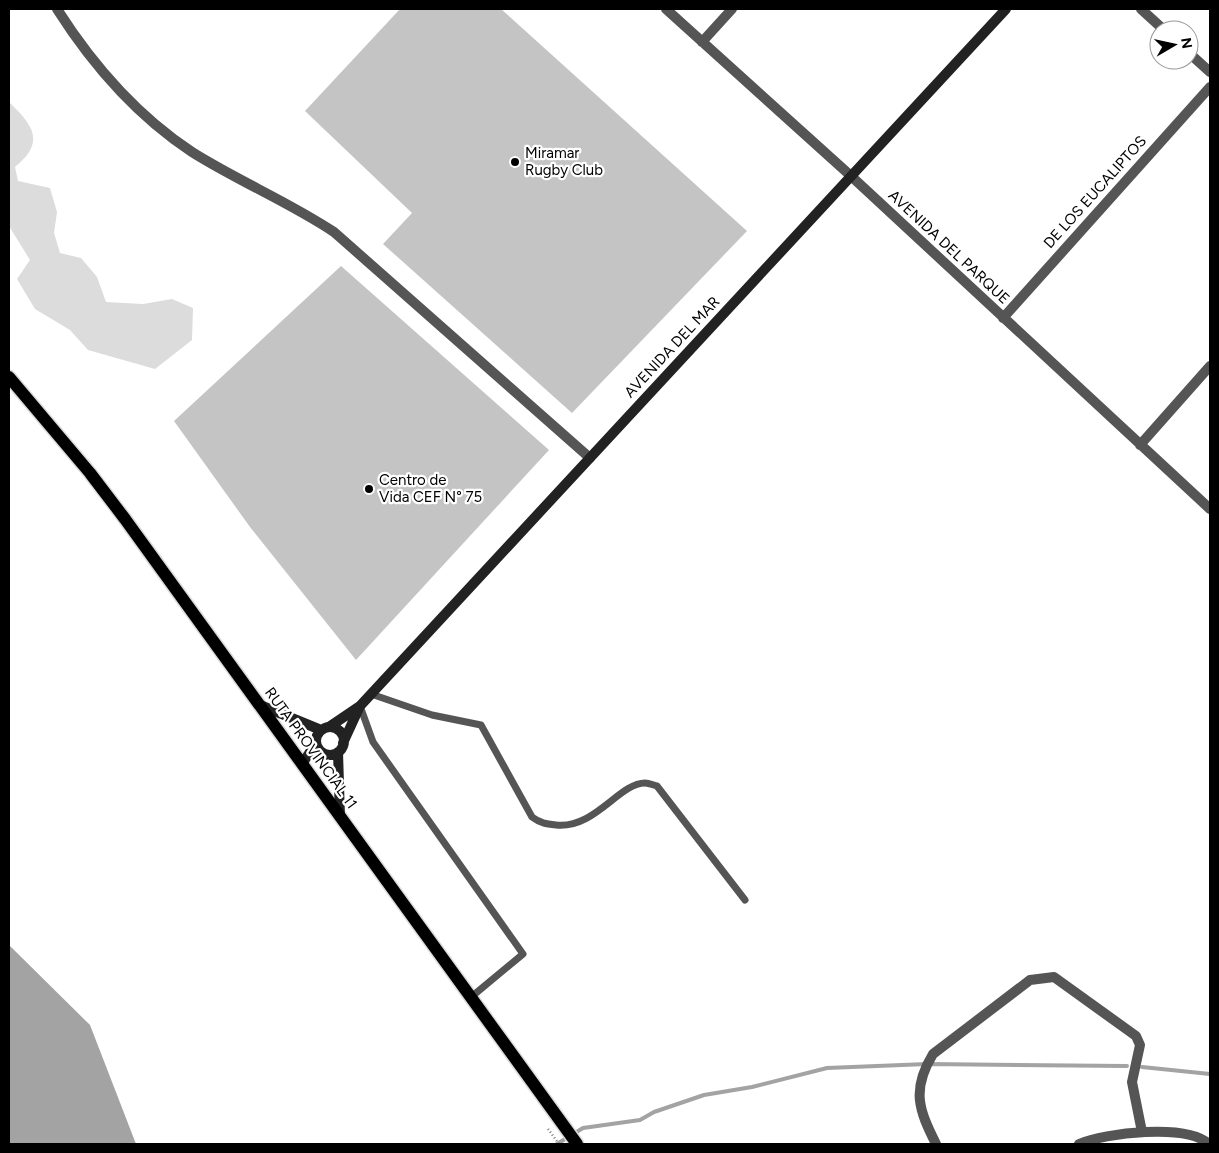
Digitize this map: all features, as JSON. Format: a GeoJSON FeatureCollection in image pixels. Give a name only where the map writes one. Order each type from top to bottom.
{"type":"FeatureCollection","features":[{"type":"Feature","properties":{"kind":"main road","name":"AVENIDA DEL MAR"},"geometry":{"type":"LineString","coordinates":[[325,729],[360,706],[1006,9]]}},
{"type":"Feature","properties":{"kind":"main road","name":"RUTA PROVINCIAL 11"},"geometry":{"type":"LineString","coordinates":[[9,377],[90,473],[577,1144]]}},
{"type":"Feature","properties":{"kind":"main road"},"geometry":{"type":"LineString","coordinates":[[260,705],[325,729],[340,732],[340,748],[302,764]]}},
{"type":"Feature","properties":{"kind":"main road","name":"AVENIDA DEL MAR"},"geometry":{"type":"LineString","coordinates":[[340,817],[340,748],[360,706]]}},
{"type":"Feature","properties":{"kind":"main road"},"geometry":{"type":"LineString","coordinates":[[302,764],[325,729]]}},
{"type":"Feature","properties":{"kind":"main road"},"geometry":{"type":"LineString","coordinates":[[316,743],[325,754]]}},
{"type":"Feature","properties":{"kind":"street"},"geometry":{"type":"LineString","coordinates":[[57,9],[80,45],[111,83],[148,118],[191,151],[249,185],[305,213],[334,232],[590,458]]}},
{"type":"Feature","properties":{"kind":"street","name":"AVENIDA DEL PARQUE"},"geometry":{"type":"LineString","coordinates":[[666,9],[851,176],[1210,509]]}},
{"type":"Feature","properties":{"kind":"street"},"geometry":{"type":"LineString","coordinates":[[702,42],[732,9]]}},
{"type":"Feature","properties":{"kind":"street"},"geometry":{"type":"LineString","coordinates":[[1141,9],[1153,20]]}},
{"type":"Feature","properties":{"kind":"street"},"geometry":{"type":"LineString","coordinates":[[1199,62],[1210,72]]}},
{"type":"Feature","properties":{"kind":"street","name":"DE LOS EUCALIPTOS"},"geometry":{"type":"LineString","coordinates":[[1003,318],[1210,87]]}},
{"type":"Feature","properties":{"kind":"street"},"geometry":{"type":"LineString","coordinates":[[1140,445],[1210,366]]}},
{"type":"Feature","properties":{"kind":"street"},"geometry":{"type":"LineString","coordinates":[[936,1144],[922,1115],[919,1086],[933,1054],[1030,980],[1054,977],[1136,1036],[1140,1045],[1132,1082],[1142,1132]]}},
{"type":"Feature","properties":{"kind":"street"},"geometry":{"type":"LineString","coordinates":[[1079,1144],[1142,1132],[1179,1134],[1209,1144]]}},
{"type":"Feature","properties":{"kind":"lane"},"geometry":{"type":"LineString","coordinates":[[371,694],[432,715],[481,725],[532,817],[540,823],[563,826],[584,821],[634,787],[645,783],[657,786],[745,900]]}},
{"type":"Feature","properties":{"kind":"lane"},"geometry":{"type":"LineString","coordinates":[[360,706],[373,742],[523,954],[470,998]]}},
{"type":"Feature","properties":{"kind":"path"},"geometry":{"type":"LineString","coordinates":[[548,1129],[559,1144]]}},
{"type":"Feature","properties":{"kind":"shaded area"},"geometry":{"type":"Polygon","coordinates":[[[9,102],[30,126],[33,134],[31,150],[15,167],[18,181],[50,188],[57,212],[54,233],[60,253],[81,258],[97,277],[106,302],[143,304],[172,299],[193,308],[192,340],[155,369],[88,350],[70,330],[35,309],[17,279],[30,260],[9,226],[9,102]]]}},
{"type":"Feature","properties":{"kind":"shaded area"},"geometry":{"type":"Polygon","coordinates":[[[9,945],[90,1025],[136,1144],[9,1144],[9,945]]]}},
{"type":"Feature","properties":{"kind":"building","name":"Miramar Rugby Club"},"geometry":{"type":"Polygon","coordinates":[[[400,9],[501,9],[747,231],[572,413],[383,244],[412,213],[305,111],[400,9]]]}},
{"type":"Feature","properties":{"kind":"building","name":"Centro de Vida CEF N° 75"},"geometry":{"type":"Polygon","coordinates":[[[341,266],[549,450],[356,660],[250,527],[174,421],[341,266]]]}},
{"type":"Feature","properties":{"kind":"waterway"},"geometry":{"type":"LineString","coordinates":[[557,1144],[583,1128],[640,1120],[654,1112],[704,1095],[752,1087],[827,1068],[927,1064],[1127,1066]]}},
{"type":"Feature","properties":{"kind":"waterway"},"geometry":{"type":"LineString","coordinates":[[1142,1067],[1210,1074]]}},
{"type":"Feature","properties":{"kind":"place","name":"Miramar Rugby Club"},"geometry":{"type":"Point","coordinates":[515,162]}},
{"type":"Feature","properties":{"kind":"place","name":"Centro de Vida CEF N° 75"},"geometry":{"type":"Point","coordinates":[369,489]}}]}
